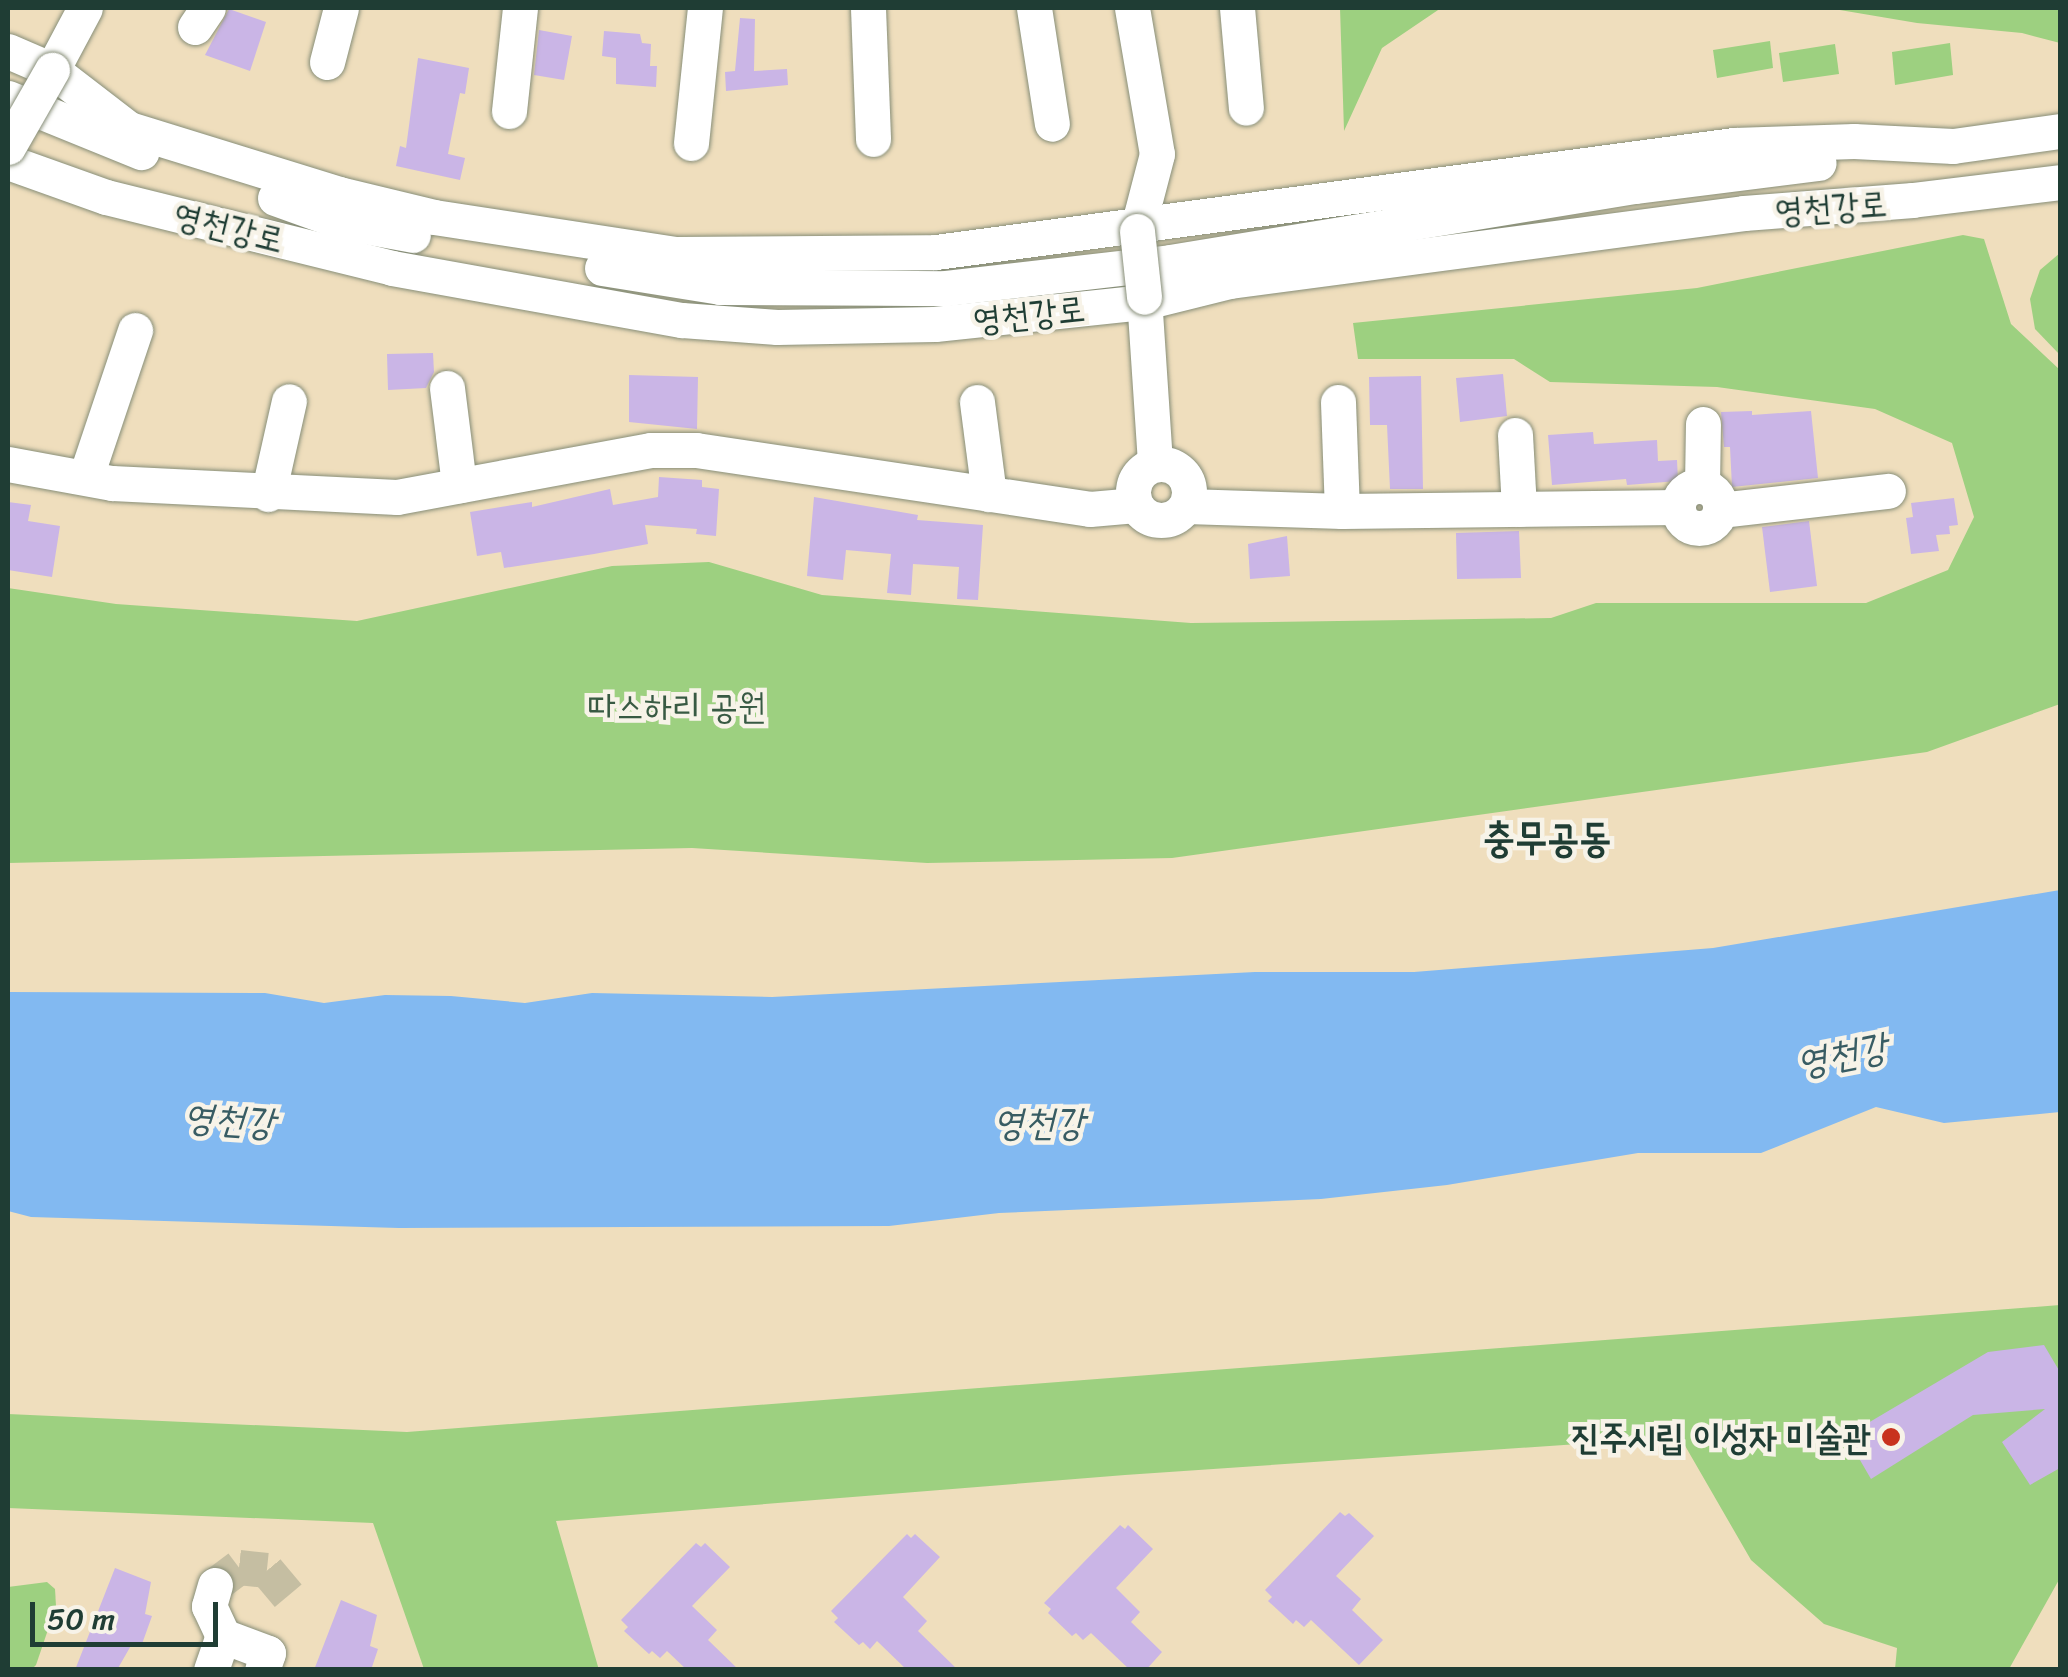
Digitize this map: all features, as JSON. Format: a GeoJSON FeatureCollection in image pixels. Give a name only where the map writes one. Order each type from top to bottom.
{"type":"FeatureCollection","features":[{"type":"Feature","properties":{"kind":"street"},"geometry":{"type":"LineString","coordinates":[[8,147],[85,8]]}},
{"type":"Feature","properties":{"kind":"street"},"geometry":{"type":"LineString","coordinates":[[328,62],[340,8]]}},
{"type":"Feature","properties":{"kind":"street"},"geometry":{"type":"LineString","coordinates":[[510,111],[520,8]]}},
{"type":"Feature","properties":{"kind":"street"},"geometry":{"type":"LineString","coordinates":[[691,143],[705,8]]}},
{"type":"Feature","properties":{"kind":"street"},"geometry":{"type":"LineString","coordinates":[[868,8],[873,140]]}},
{"type":"Feature","properties":{"kind":"street"},"geometry":{"type":"LineString","coordinates":[[1034,8],[1052,124]]}},
{"type":"Feature","properties":{"kind":"street"},"geometry":{"type":"LineString","coordinates":[[1132,8],[1157,154],[1136,228],[1156,464]]}},
{"type":"Feature","properties":{"kind":"street"},"geometry":{"type":"LineString","coordinates":[[1237,8],[1246,108]]}},
{"type":"Feature","properties":{"kind":"street","name":"영천강로"},"geometry":{"type":"LineString","coordinates":[[8,51],[52,70],[129,130],[338,194],[565,240],[676,254],[936,252],[1734,145],[1854,141],[1954,146]]}},
{"type":"Feature","properties":{"kind":"street","name":"영천강로"},"geometry":{"type":"LineString","coordinates":[[8,98],[79,130],[342,222],[720,287],[946,288],[1037,278],[1170,262],[1636,186],[2060,131]]}},
{"type":"Feature","properties":{"kind":"street","name":"영천강로"},"geometry":{"type":"LineString","coordinates":[[8,162],[106,197],[392,268],[682,320],[777,327],[935,324],[1144,300],[1230,281],[1724,216],[1912,200],[2060,182]]}},
{"type":"Feature","properties":{"kind":"street"},"geometry":{"type":"LineString","coordinates":[[86,476],[135,330]]}},
{"type":"Feature","properties":{"kind":"street"},"geometry":{"type":"LineString","coordinates":[[447,388],[459,485]]}},
{"type":"Feature","properties":{"kind":"street"},"geometry":{"type":"LineString","coordinates":[[268,494],[289,401]]}},
{"type":"Feature","properties":{"kind":"street"},"geometry":{"type":"LineString","coordinates":[[977,402],[989,494]]}},
{"type":"Feature","properties":{"kind":"street"},"geometry":{"type":"LineString","coordinates":[[1338,402],[1342,510]]}},
{"type":"Feature","properties":{"kind":"street"},"geometry":{"type":"LineString","coordinates":[[1700,501],[1703,424]]}},
{"type":"Feature","properties":{"kind":"street"},"geometry":{"type":"LineString","coordinates":[[1514,436],[1519,509]]}},
{"type":"Feature","properties":{"kind":"street"},"geometry":{"type":"LineString","coordinates":[[8,464],[112,483],[268,494],[396,496],[651,450],[696,450],[1090,509],[1136,506],[1157,520],[1174,518],[1186,506],[1186,479],[1173,466],[1156,464],[1136,480],[1136,506]]}},
{"type":"Feature","properties":{"kind":"street"},"geometry":{"type":"LineString","coordinates":[[1186,506],[1519,509],[1888,490]]}},
{"type":"Feature","properties":{"kind":"street"},"geometry":{"type":"LineString","coordinates":[[215,1585],[209,1606],[223,1636],[268,1653],[262,1670]]}},
{"type":"Feature","properties":{"kind":"street"},"geometry":{"type":"LineString","coordinates":[[211,1670],[223,1636]]}},
{"type":"Feature","properties":{"kind":"green space"},"geometry":{"type":"Polygon","coordinates":[[[1340,8],[1441,8],[1382,48],[1344,131],[1340,8]]]}},
{"type":"Feature","properties":{"kind":"green space"},"geometry":{"type":"Polygon","coordinates":[[[1828,8],[2060,8],[2060,43],[2022,33],[1917,23],[1828,8]]]}},
{"type":"Feature","properties":{"kind":"green space"},"geometry":{"type":"Polygon","coordinates":[[[1770,41],[1773,68],[1717,78],[1713,50],[1770,41]]]}},
{"type":"Feature","properties":{"kind":"green space"},"geometry":{"type":"Polygon","coordinates":[[[1950,43],[1953,75],[1895,85],[1892,52],[1950,43]]]}},
{"type":"Feature","properties":{"kind":"green space"},"geometry":{"type":"Polygon","coordinates":[[[1835,44],[1839,74],[1783,82],[1779,53],[1835,44]]]}},
{"type":"Feature","properties":{"kind":"green space","name":"따스하리 공원"},"geometry":{"type":"Polygon","coordinates":[[[1963,235],[1984,239],[2011,324],[2060,370],[2060,704],[1927,752],[1172,858],[927,863],[692,848],[8,863],[8,588],[116,604],[357,621],[612,566],[709,562],[822,595],[1191,623],[1551,618],[1596,603],[1866,603],[1948,570],[1974,517],[1952,443],[1875,409],[1717,387],[1550,382],[1514,359],[1358,359],[1353,323],[1697,288],[1963,235]]]}},
{"type":"Feature","properties":{"kind":"green space"},"geometry":{"type":"Polygon","coordinates":[[[2060,253],[2060,355],[2035,329],[2030,299],[2040,270],[2060,253]]]}},
{"type":"Feature","properties":{"kind":"green space"},"geometry":{"type":"Polygon","coordinates":[[[2060,1305],[2060,1578],[2009,1669],[1895,1669],[1897,1648],[1824,1624],[1751,1560],[1680,1437],[1125,1475],[556,1521],[599,1670],[424,1669],[373,1523],[8,1508],[8,1414],[407,1432],[2060,1305]]]}},
{"type":"Feature","properties":{"kind":"green space"},"geometry":{"type":"Polygon","coordinates":[[[47,1582],[55,1589],[56,1606],[36,1665],[32,1669],[8,1669],[8,1587],[47,1582]]]}},
{"type":"Feature","properties":{"kind":"water","name":"영천강"},"geometry":{"type":"Polygon","coordinates":[[[2060,890],[2060,1112],[1944,1123],[1876,1107],[1761,1153],[1638,1153],[1447,1185],[1321,1199],[999,1213],[889,1226],[399,1228],[31,1217],[8,1211],[8,992],[265,993],[324,1003],[385,995],[451,996],[525,1003],[592,993],[772,997],[1255,972],[1414,972],[1713,948],[2060,890]]]}},
{"type":"Feature","properties":{"kind":"building"},"geometry":{"type":"Polygon","coordinates":[[[229,9],[266,22],[250,71],[205,55],[229,9]]]}},
{"type":"Feature","properties":{"kind":"building"},"geometry":{"type":"Polygon","coordinates":[[[740,18],[755,19],[754,71],[787,69],[788,85],[726,91],[725,72],[735,71],[740,18]]]}},
{"type":"Feature","properties":{"kind":"building"},"geometry":{"type":"Polygon","coordinates":[[[539,30],[572,36],[564,80],[534,75],[539,30]]]}},
{"type":"Feature","properties":{"kind":"building"},"geometry":{"type":"Polygon","coordinates":[[[604,31],[640,34],[642,43],[651,44],[650,66],[657,66],[656,87],[616,84],[616,58],[602,56],[604,31]]]}},
{"type":"Feature","properties":{"kind":"building"},"geometry":{"type":"Polygon","coordinates":[[[418,58],[469,68],[448,154],[465,158],[460,180],[396,166],[400,146],[406,148],[418,58]]]}},
{"type":"Feature","properties":{"kind":"building"},"geometry":{"type":"Polygon","coordinates":[[[433,353],[434,372],[426,388],[388,390],[387,354],[433,353]]]}},
{"type":"Feature","properties":{"kind":"building"},"geometry":{"type":"Polygon","coordinates":[[[1503,374],[1507,416],[1460,422],[1456,378],[1503,374]]]}},
{"type":"Feature","properties":{"kind":"building"},"geometry":{"type":"Polygon","coordinates":[[[629,375],[698,377],[697,429],[629,422],[629,375]]]}},
{"type":"Feature","properties":{"kind":"building"},"geometry":{"type":"Polygon","coordinates":[[[1421,376],[1423,489],[1390,489],[1387,425],[1370,425],[1369,377],[1421,376]]]}},
{"type":"Feature","properties":{"kind":"building"},"geometry":{"type":"Polygon","coordinates":[[[1752,411],[1752,415],[1811,411],[1818,478],[1732,487],[1730,447],[1724,447],[1721,412],[1752,411]]]}},
{"type":"Feature","properties":{"kind":"building"},"geometry":{"type":"Polygon","coordinates":[[[1593,432],[1594,444],[1657,440],[1658,461],[1677,460],[1678,481],[1627,485],[1626,479],[1552,485],[1548,435],[1593,432]]]}},
{"type":"Feature","properties":{"kind":"building"},"geometry":{"type":"Polygon","coordinates":[[[659,477],[702,480],[702,487],[719,489],[716,536],[696,534],[697,529],[645,525],[648,544],[594,554],[504,568],[501,552],[477,556],[470,512],[532,502],[532,507],[610,489],[613,505],[658,497],[659,477]]]}},
{"type":"Feature","properties":{"kind":"building"},"geometry":{"type":"Polygon","coordinates":[[[814,497],[918,515],[917,520],[983,525],[978,600],[957,599],[959,567],[913,564],[911,595],[887,593],[891,554],[846,550],[843,580],[807,576],[814,497]]]}},
{"type":"Feature","properties":{"kind":"building"},"geometry":{"type":"Polygon","coordinates":[[[1954,498],[1958,525],[1949,526],[1950,534],[1936,535],[1939,551],[1911,554],[1906,518],[1913,517],[1911,503],[1954,498]]]}},
{"type":"Feature","properties":{"kind":"building"},"geometry":{"type":"Polygon","coordinates":[[[8,502],[31,505],[28,521],[60,526],[52,577],[8,570],[8,502]]]}},
{"type":"Feature","properties":{"kind":"building"},"geometry":{"type":"Polygon","coordinates":[[[1809,521],[1817,586],[1770,592],[1762,527],[1809,521]]]}},
{"type":"Feature","properties":{"kind":"building"},"geometry":{"type":"Polygon","coordinates":[[[1519,531],[1521,578],[1457,579],[1456,533],[1519,531]]]}},
{"type":"Feature","properties":{"kind":"building"},"geometry":{"type":"Polygon","coordinates":[[[1287,536],[1290,576],[1250,579],[1248,544],[1287,536]]]}},
{"type":"Feature","properties":{"kind":"building","name":"진주시립 이성자 미술관"},"geometry":{"type":"Polygon","coordinates":[[[2044,1345],[2060,1372],[2060,1468],[2030,1485],[2002,1442],[2045,1409],[1973,1415],[1871,1479],[1846,1436],[1988,1352],[2044,1345]]]}},
{"type":"Feature","properties":{"kind":"building"},"geometry":{"type":"Polygon","coordinates":[[[1340,1512],[1345,1516],[1349,1513],[1374,1536],[1336,1576],[1361,1599],[1352,1610],[1383,1640],[1359,1665],[1311,1620],[1304,1627],[1296,1620],[1293,1624],[1268,1601],[1272,1597],[1265,1590],[1340,1512]]]}},
{"type":"Feature","properties":{"kind":"building"},"geometry":{"type":"Polygon","coordinates":[[[1120,1525],[1125,1529],[1128,1525],[1153,1549],[1116,1588],[1140,1612],[1131,1622],[1162,1652],[1146,1670],[1130,1670],[1091,1633],[1083,1640],[1076,1633],[1072,1636],[1048,1613],[1051,1609],[1044,1603],[1120,1525]]]}},
{"type":"Feature","properties":{"kind":"building"},"geometry":{"type":"Polygon","coordinates":[[[907,1534],[911,1538],[915,1534],[940,1557],[903,1597],[927,1621],[918,1631],[958,1670],[907,1670],[877,1641],[870,1649],[863,1642],[859,1645],[834,1622],[838,1618],[831,1611],[907,1534]]]}},
{"type":"Feature","properties":{"kind":"building"},"geometry":{"type":"Polygon","coordinates":[[[696,1543],[701,1547],[705,1543],[730,1567],[692,1606],[717,1630],[708,1640],[739,1670],[687,1670],[667,1651],[660,1658],[652,1651],[649,1654],[624,1631],[628,1627],[621,1620],[696,1543]]]}},
{"type":"Feature","properties":{"kind":"building"},"geometry":{"type":"Polygon","coordinates":[[[115,1568],[151,1582],[145,1614],[152,1616],[142,1644],[133,1642],[117,1670],[75,1670],[115,1568]]]}},
{"type":"Feature","properties":{"kind":"building"},"geometry":{"type":"Polygon","coordinates":[[[341,1600],[377,1615],[370,1646],[378,1649],[371,1670],[314,1670],[341,1600]]]}},
{"type":"Feature","properties":{"kind":"tunnel"},"geometry":{"type":"LineString","coordinates":[[215,1585],[239,1567],[267,1570],[288,1595]]}},
{"type":"Feature","properties":{"kind":"place","name":"진주시립 이성자 미술관"},"geometry":{"type":"Point","coordinates":[1891,1437]}},
{"type":"Feature","properties":{"kind":"district","name":"충무공동"},"geometry":{"type":"Point","coordinates":[1547,838]}}]}
